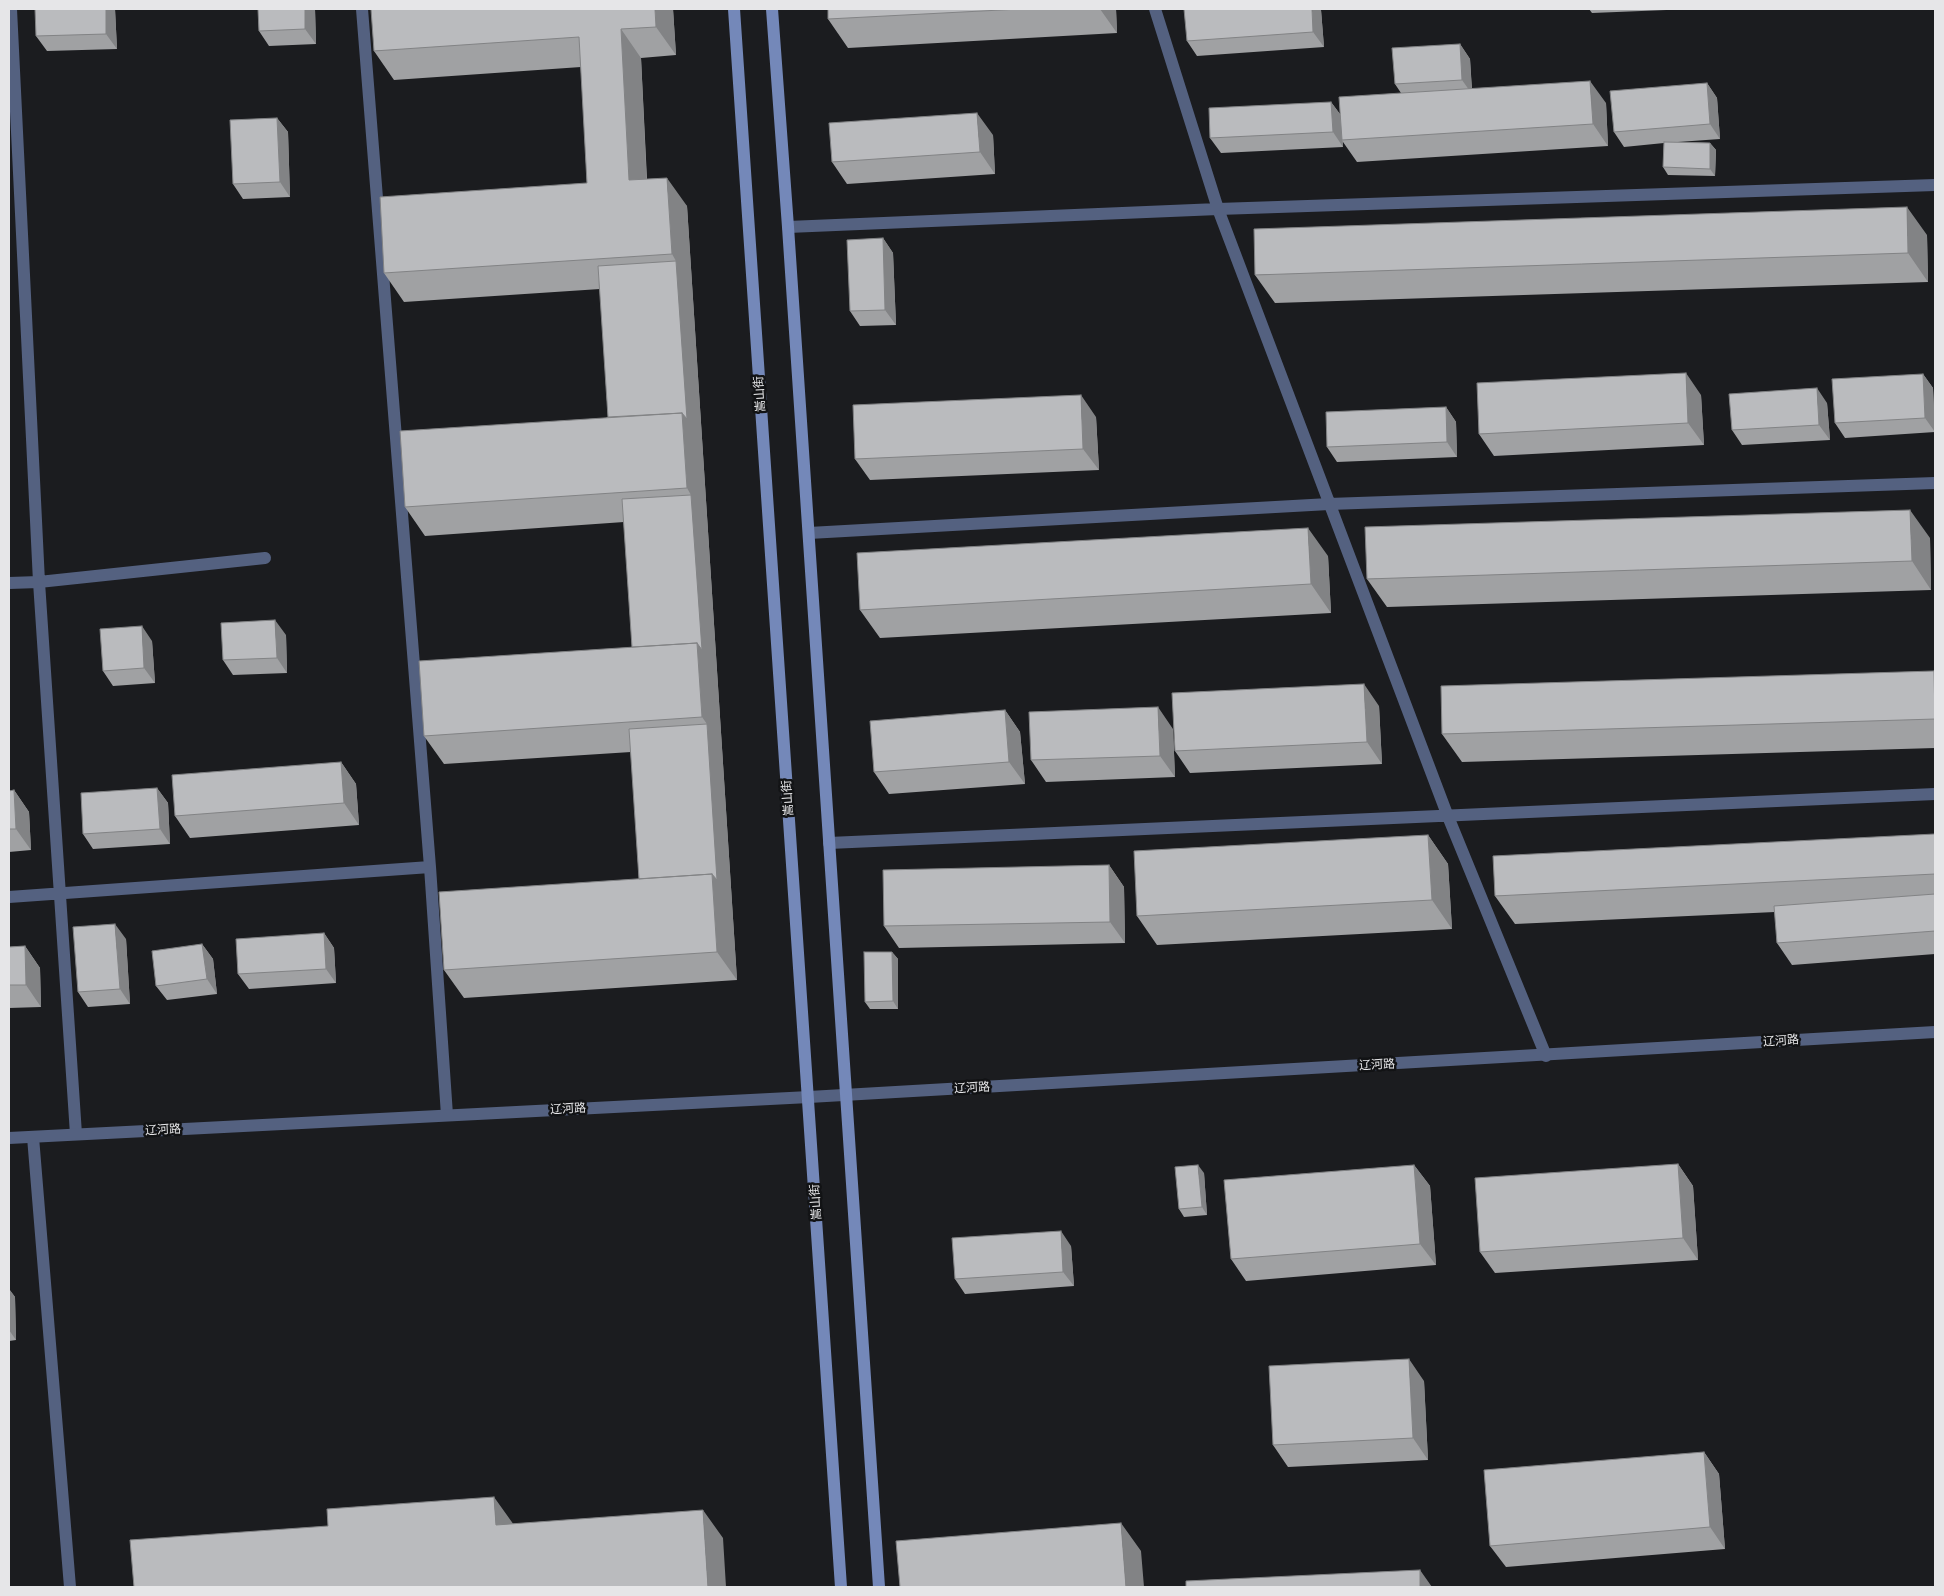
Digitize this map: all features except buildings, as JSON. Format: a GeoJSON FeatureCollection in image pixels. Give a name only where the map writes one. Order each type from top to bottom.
{"type":"FeatureCollection","features":[{"type":"Feature","properties":{"kind":"main road","name":"嵩山街"},"geometry":{"type":"LineString","coordinates":[[734,9],[841,1587]]}},
{"type":"Feature","properties":{"kind":"main road"},"geometry":{"type":"LineString","coordinates":[[772,9],[879,1587]]}},
{"type":"Feature","properties":{"kind":"street"},"geometry":{"type":"LineString","coordinates":[[11,9],[39,582],[76,1134]]}},
{"type":"Feature","properties":{"kind":"street"},"geometry":{"type":"LineString","coordinates":[[362,9],[430,867],[447,1115]]}},
{"type":"Feature","properties":{"kind":"street"},"geometry":{"type":"LineString","coordinates":[[1155,9],[1218,209],[1447,814],[1546,1056]]}},
{"type":"Feature","properties":{"kind":"street"},"geometry":{"type":"LineString","coordinates":[[788,227],[1218,209],[1935,184]]}},
{"type":"Feature","properties":{"kind":"street"},"geometry":{"type":"LineString","coordinates":[[809,533],[1329,504],[1935,483]]}},
{"type":"Feature","properties":{"kind":"street"},"geometry":{"type":"LineString","coordinates":[[9,583],[39,582],[265,558]]}},
{"type":"Feature","properties":{"kind":"street"},"geometry":{"type":"LineString","coordinates":[[829,843],[1447,814],[1935,794]]}},
{"type":"Feature","properties":{"kind":"street"},"geometry":{"type":"LineString","coordinates":[[9,897],[430,867]]}},
{"type":"Feature","properties":{"kind":"street","name":"辽河路"},"geometry":{"type":"LineString","coordinates":[[9,1138],[809,1098],[1935,1032]]}},
{"type":"Feature","properties":{"kind":"street"},"geometry":{"type":"LineString","coordinates":[[33,1137],[70,1587]]}}]}
